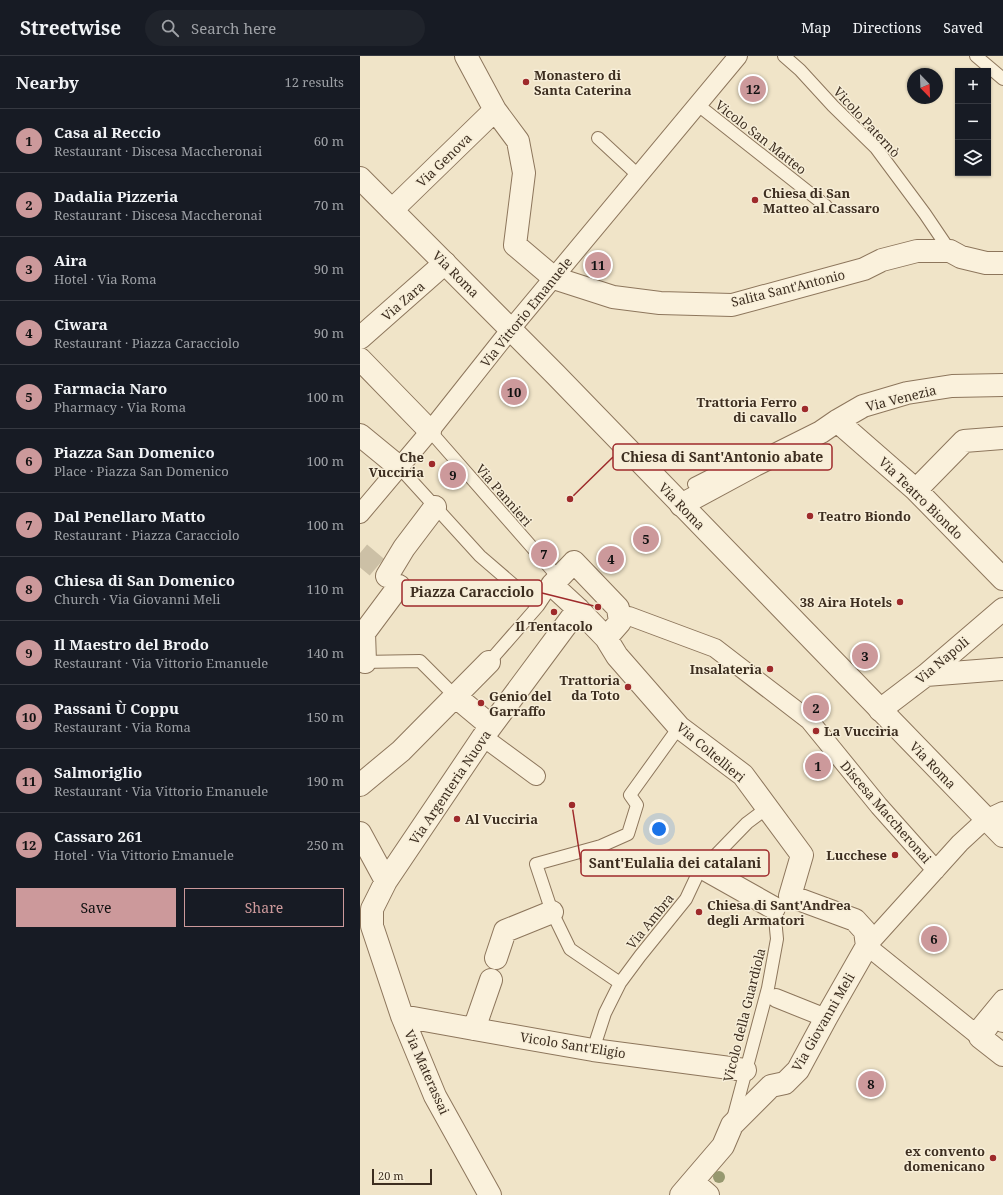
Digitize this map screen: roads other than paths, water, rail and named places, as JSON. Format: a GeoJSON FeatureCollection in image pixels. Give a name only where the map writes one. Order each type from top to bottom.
{"type":"FeatureCollection","features":[{"type":"Feature","properties":{"kind":"street"},"geometry":{"type":"LineString","coordinates":[[466,56],[496,110],[518,141],[524,173],[515,245],[554,278]]}},
{"type":"Feature","properties":{"kind":"street","name":"Via Vittorio Emanuele"},"geometry":{"type":"LineString","coordinates":[[360,514],[426,436],[510,330],[738,56]]}},
{"type":"Feature","properties":{"kind":"street","name":"Via Genova"},"geometry":{"type":"LineString","coordinates":[[392,210],[496,110]]}},
{"type":"Feature","properties":{"kind":"street","name":"Via Roma"},"geometry":{"type":"LineString","coordinates":[[360,178],[445,263],[880,710],[994,815],[1003,836]]}},
{"type":"Feature","properties":{"kind":"street","name":"Salita Sant'Antonio"},"geometry":{"type":"LineString","coordinates":[[554,278],[613,297],[660,303],[732,305],[864,269],[882,260],[917,251],[950,251]]}},
{"type":"Feature","properties":{"kind":"street"},"geometry":{"type":"LineString","coordinates":[[950,251],[961,257],[986,263],[1003,263]]}},
{"type":"Feature","properties":{"kind":"street","name":"Via Zara"},"geometry":{"type":"LineString","coordinates":[[360,338],[445,263]]}},
{"type":"Feature","properties":{"kind":"street"},"geometry":{"type":"LineString","coordinates":[[360,359],[426,436]]}},
{"type":"Feature","properties":{"kind":"street","name":"Via Venezia"},"geometry":{"type":"LineString","coordinates":[[681,505],[821,432],[863,406],[907,393],[952,386],[1003,385]]}},
{"type":"Feature","properties":{"kind":"street","name":"Via Teatro Biondo"},"geometry":{"type":"LineString","coordinates":[[837,421],[916,490],[1003,579]]}},
{"type":"Feature","properties":{"kind":"street"},"geometry":{"type":"LineString","coordinates":[[360,435],[399,467]]}},
{"type":"Feature","properties":{"kind":"street"},"geometry":{"type":"LineString","coordinates":[[916,490],[964,441],[1003,438]]}},
{"type":"Feature","properties":{"kind":"street"},"geometry":{"type":"LineString","coordinates":[[362,662],[364,633],[393,581],[404,548],[435,507]]}},
{"type":"Feature","properties":{"kind":"street"},"geometry":{"type":"LineString","coordinates":[[555,581],[574,562],[618,608],[620,622],[606,638]]}},
{"type":"Feature","properties":{"kind":"street","name":"Via Coltellieri"},"geometry":{"type":"LineString","coordinates":[[555,581],[578,609],[606,638],[617,656],[679,727],[743,774],[802,855],[782,902]]}},
{"type":"Feature","properties":{"kind":"street","name":"Via Argenteria Nuova"},"geometry":{"type":"LineString","coordinates":[[367,931],[372,909],[390,876],[487,731],[578,609]]}},
{"type":"Feature","properties":{"kind":"street","name":"Via Napoli"},"geometry":{"type":"LineString","coordinates":[[880,710],[926,675],[1003,609]]}},
{"type":"Feature","properties":{"kind":"street","name":"Discesa Maccheronai"},"geometry":{"type":"LineString","coordinates":[[619,616],[629,616],[716,648],[809,720],[879,806],[936,870]]}},
{"type":"Feature","properties":{"kind":"street"},"geometry":{"type":"LineString","coordinates":[[360,785],[401,752],[489,662]]}},
{"type":"Feature","properties":{"kind":"street"},"geometry":{"type":"LineString","coordinates":[[926,675],[1003,669]]}},
{"type":"Feature","properties":{"kind":"street"},"geometry":{"type":"LineString","coordinates":[[455,696],[487,731],[536,776]]}},
{"type":"Feature","properties":{"kind":"street"},"geometry":{"type":"LineString","coordinates":[[867,946],[960,843],[994,815]]}},
{"type":"Feature","properties":{"kind":"street"},"geometry":{"type":"LineString","coordinates":[[362,838],[390,876]]}},
{"type":"Feature","properties":{"kind":"street"},"geometry":{"type":"LineString","coordinates":[[701,867],[782,902],[855,920],[865,932],[867,946],[1003,1055]]}},
{"type":"Feature","properties":{"kind":"street"},"geometry":{"type":"LineString","coordinates":[[496,958],[505,931],[552,912]]}},
{"type":"Feature","properties":{"kind":"street","name":"Via Materassai"},"geometry":{"type":"LineString","coordinates":[[367,931],[435,1096],[490,1195]]}},
{"type":"Feature","properties":{"kind":"street","name":"Via Giovanni Meli"},"geometry":{"type":"LineString","coordinates":[[732,1125],[771,1086],[785,1083],[798,1070],[867,946]]}},
{"type":"Feature","properties":{"kind":"street"},"geometry":{"type":"LineString","coordinates":[[474,1029],[490,980]]}},
{"type":"Feature","properties":{"kind":"street"},"geometry":{"type":"LineString","coordinates":[[776,998],[826,1018]]}},
{"type":"Feature","properties":{"kind":"street"},"geometry":{"type":"LineString","coordinates":[[977,1035],[1003,999]]}},
{"type":"Feature","properties":{"kind":"street"},"geometry":{"type":"LineString","coordinates":[[977,1035],[996,1015],[1003,1021]]}},
{"type":"Feature","properties":{"kind":"street","name":"Vicolo Sant'Eligio"},"geometry":{"type":"LineString","coordinates":[[402,1016],[593,1050],[745,1070]]}},
{"type":"Feature","properties":{"kind":"street"},"geometry":{"type":"LineString","coordinates":[[694,1191],[723,1146],[732,1125]]}},
{"type":"Feature","properties":{"kind":"lane","name":"Vicolo Paternò"},"geometry":{"type":"LineString","coordinates":[[784,56],[800,70],[833,106],[876,148],[925,214],[950,251]]}},
{"type":"Feature","properties":{"kind":"lane"},"geometry":{"type":"LineString","coordinates":[[976,56],[1003,79]]}},
{"type":"Feature","properties":{"kind":"lane","name":"Vicolo San Matteo"},"geometry":{"type":"LineString","coordinates":[[698,105],[826,206]]}},
{"type":"Feature","properties":{"kind":"lane"},"geometry":{"type":"LineString","coordinates":[[598,138],[639,176]]}},
{"type":"Feature","properties":{"kind":"lane"},"geometry":{"type":"LineString","coordinates":[[694,484],[814,423],[837,421]]}},
{"type":"Feature","properties":{"kind":"lane","name":"Via Pannieri"},"geometry":{"type":"LineString","coordinates":[[426,436],[555,581]]}},
{"type":"Feature","properties":{"kind":"lane"},"geometry":{"type":"LineString","coordinates":[[399,467],[480,556],[538,606]]}},
{"type":"Feature","properties":{"kind":"lane"},"geometry":{"type":"LineString","coordinates":[[489,662],[538,606],[555,581]]}},
{"type":"Feature","properties":{"kind":"lane"},"geometry":{"type":"LineString","coordinates":[[362,662],[420,661],[455,696]]}},
{"type":"Feature","properties":{"kind":"lane"},"geometry":{"type":"LineString","coordinates":[[620,983],[570,950],[552,912],[536,864],[601,846],[628,834],[637,805],[630,795],[679,727]]}},
{"type":"Feature","properties":{"kind":"lane","name":"Via Ambra"},"geometry":{"type":"LineString","coordinates":[[593,1050],[605,1013],[620,983],[686,899],[701,867],[713,858],[747,823],[767,808]]}},
{"type":"Feature","properties":{"kind":"lane","name":"Vicolo della Guardiola"},"geometry":{"type":"LineString","coordinates":[[732,1125],[745,1070],[768,988],[782,902]]}},
{"type":"Feature","properties":{"kind":"tunnel"},"geometry":{"type":"LineString","coordinates":[[360,553],[399,586]]}},
{"type":"Feature","properties":{"kind":"place","name":"Monastero di Santa Caterina"},"geometry":{"type":"Point","coordinates":[526,82]}},
{"type":"Feature","properties":{"kind":"place","name":"Cassaro 261"},"geometry":{"type":"Point","coordinates":[753,89]}},
{"type":"Feature","properties":{"kind":"place","name":"Chiesa di San Matteo al Cassaro"},"geometry":{"type":"Point","coordinates":[755,200]}},
{"type":"Feature","properties":{"kind":"place","name":"Salmoriglio"},"geometry":{"type":"Point","coordinates":[598,265]}},
{"type":"Feature","properties":{"kind":"place","name":"Passani Ù Coppu"},"geometry":{"type":"Point","coordinates":[514,392]}},
{"type":"Feature","properties":{"kind":"place","name":"Trattoria Ferro di cavallo"},"geometry":{"type":"Point","coordinates":[805,409]}},
{"type":"Feature","properties":{"kind":"place","name":"Che Vucciria"},"geometry":{"type":"Point","coordinates":[432,464]}},
{"type":"Feature","properties":{"kind":"place","name":"Il Maestro del Brodo"},"geometry":{"type":"Point","coordinates":[453,475]}},
{"type":"Feature","properties":{"kind":"place","name":"Chiesa di Sant'Antonio abate"},"geometry":{"type":"Point","coordinates":[570,499]}},
{"type":"Feature","properties":{"kind":"place","name":"Teatro Biondo"},"geometry":{"type":"Point","coordinates":[810,516]}},
{"type":"Feature","properties":{"kind":"place","name":"Farmacia Naro"},"geometry":{"type":"Point","coordinates":[646,539]}},
{"type":"Feature","properties":{"kind":"place","name":"Dal Penellaro Matto"},"geometry":{"type":"Point","coordinates":[544,554]}},
{"type":"Feature","properties":{"kind":"place","name":"Ciwara"},"geometry":{"type":"Point","coordinates":[611,559]}},
{"type":"Feature","properties":{"kind":"place","name":"38 Aira Hotels"},"geometry":{"type":"Point","coordinates":[900,602]}},
{"type":"Feature","properties":{"kind":"place","name":"Piazza Caracciolo"},"geometry":{"type":"Point","coordinates":[598,607]}},
{"type":"Feature","properties":{"kind":"place","name":"Il Tentacolo"},"geometry":{"type":"Point","coordinates":[554,612]}},
{"type":"Feature","properties":{"kind":"place","name":"Aira"},"geometry":{"type":"Point","coordinates":[865,656]}},
{"type":"Feature","properties":{"kind":"place","name":"Insalateria"},"geometry":{"type":"Point","coordinates":[770,669]}},
{"type":"Feature","properties":{"kind":"place","name":"Trattoria da Toto"},"geometry":{"type":"Point","coordinates":[628,687]}},
{"type":"Feature","properties":{"kind":"place","name":"Genio del Garraffo"},"geometry":{"type":"Point","coordinates":[481,703]}},
{"type":"Feature","properties":{"kind":"place","name":"Dadalia Pizzeria"},"geometry":{"type":"Point","coordinates":[816,708]}},
{"type":"Feature","properties":{"kind":"place","name":"La Vucciria"},"geometry":{"type":"Point","coordinates":[816,731]}},
{"type":"Feature","properties":{"kind":"place","name":"Casa al Reccio"},"geometry":{"type":"Point","coordinates":[818,766]}},
{"type":"Feature","properties":{"kind":"place","name":"Sant'Eulalia dei catalani"},"geometry":{"type":"Point","coordinates":[572,805]}},
{"type":"Feature","properties":{"kind":"place","name":"Al Vucciria"},"geometry":{"type":"Point","coordinates":[457,819]}},
{"type":"Feature","properties":{"kind":"place","name":"Lucchese"},"geometry":{"type":"Point","coordinates":[895,855]}},
{"type":"Feature","properties":{"kind":"place","name":"Chiesa di Sant'Andrea degli Armatori"},"geometry":{"type":"Point","coordinates":[699,912]}},
{"type":"Feature","properties":{"kind":"place","name":"Piazza San Domenico"},"geometry":{"type":"Point","coordinates":[934,939]}},
{"type":"Feature","properties":{"kind":"place","name":"Chiesa di San Domenico"},"geometry":{"type":"Point","coordinates":[871,1084]}},
{"type":"Feature","properties":{"kind":"place","name":"ex convento domenicano"},"geometry":{"type":"Point","coordinates":[993,1158]}}]}
